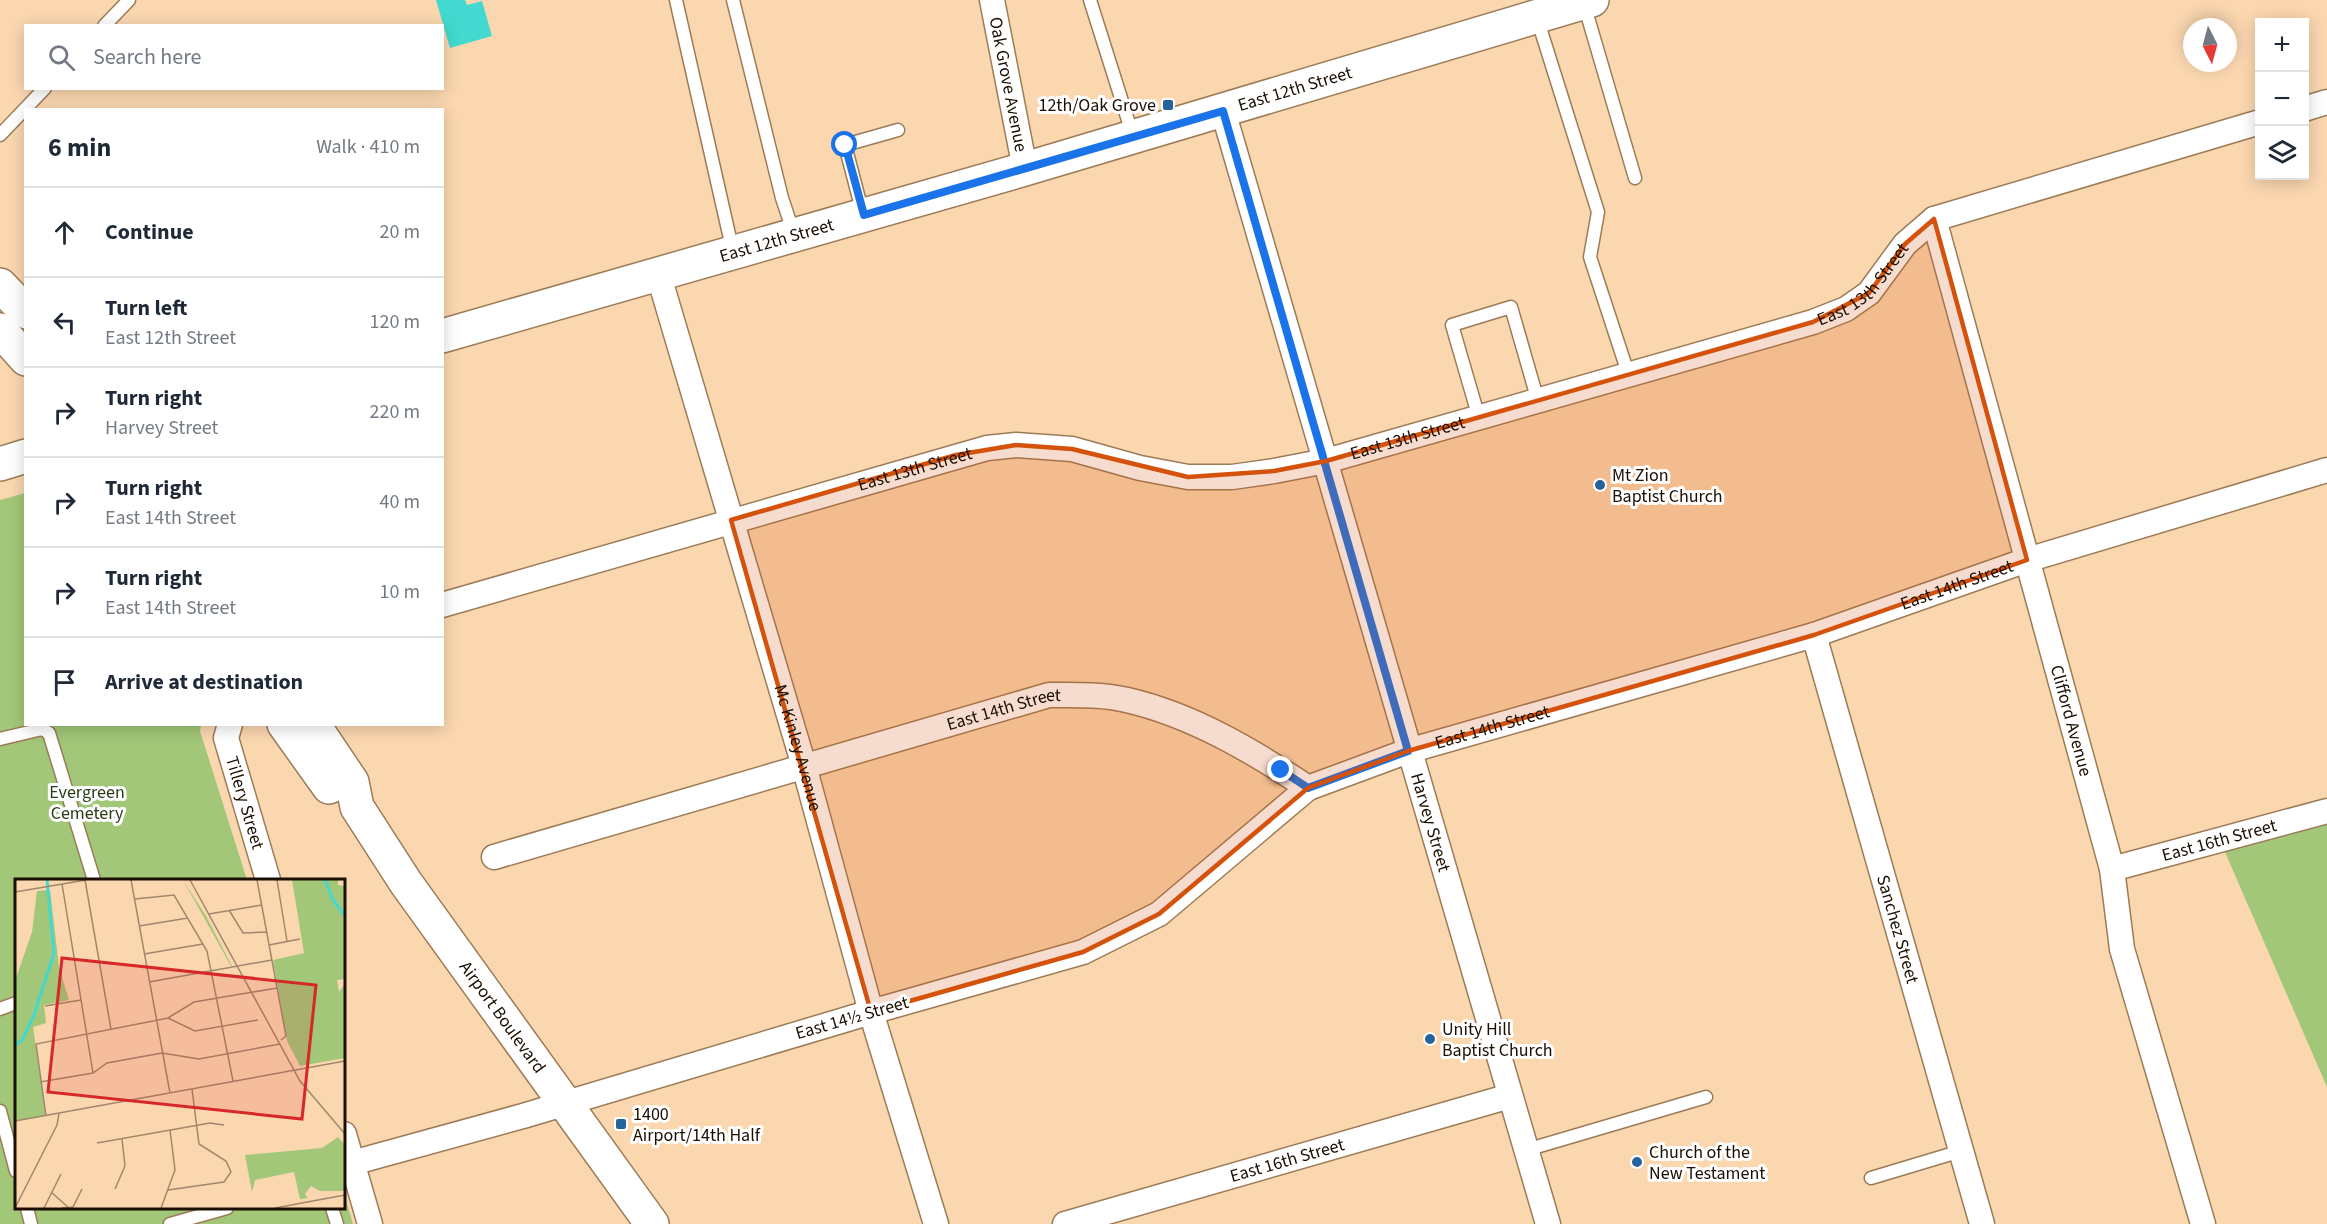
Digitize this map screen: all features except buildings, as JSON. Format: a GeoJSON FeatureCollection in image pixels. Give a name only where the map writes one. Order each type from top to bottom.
{"type":"FeatureCollection","features":[{"type":"Feature","properties":{"kind":"street","name":"Oak Grove Avenue"},"geometry":{"type":"LineString","coordinates":[[992,0],[1025,169]]}},
{"type":"Feature","properties":{"kind":"street","name":"East 12th Street"},"geometry":{"type":"LineString","coordinates":[[444,335],[1025,169],[1588,1]]}},
{"type":"Feature","properties":{"kind":"street"},"geometry":{"type":"LineString","coordinates":[[2309,107],[2327,102]]}},
{"type":"Feature","properties":{"kind":"street","name":"Harvey Street"},"geometry":{"type":"LineString","coordinates":[[1223,111],[1408,751],[1548,1224]]}},
{"type":"Feature","properties":{"kind":"street","name":"East 13th Street"},"geometry":{"type":"LineString","coordinates":[[444,604],[956,455],[1016,445],[1072,449],[1140,468],[1188,477],[1232,477],[1326,461],[1813,322],[1846,309],[1869,293],[1905,244],[1934,219],[2255,123]]}},
{"type":"Feature","properties":{"kind":"street","name":"Clifford Avenue"},"geometry":{"type":"LineString","coordinates":[[1934,219],[2112,869],[2122,949],[2203,1224]]}},
{"type":"Feature","properties":{"kind":"street","name":"Mc Kinley Avenue"},"geometry":{"type":"LineString","coordinates":[[658,273],[804,766],[871,1012],[936,1224]]}},
{"type":"Feature","properties":{"kind":"street"},"geometry":{"type":"LineString","coordinates":[[14,306],[24,350]]}},
{"type":"Feature","properties":{"kind":"street"},"geometry":{"type":"LineString","coordinates":[[0,464],[24,457]]}},
{"type":"Feature","properties":{"kind":"street","name":"East 14th Street"},"geometry":{"type":"LineString","coordinates":[[494,857],[1049,695],[1083,694],[1126,700],[1169,714],[1247,748],[1308,788],[1408,751],[1814,634],[2027,560],[2327,470]]}},
{"type":"Feature","properties":{"kind":"street","name":"Sanchez Street"},"geometry":{"type":"LineString","coordinates":[[1814,634],[1982,1224]]}},
{"type":"Feature","properties":{"kind":"street","name":"Tillery Street"},"geometry":{"type":"LineString","coordinates":[[229,726],[226,738],[268,879]]}},
{"type":"Feature","properties":{"kind":"street","name":"Airport Boulevard"},"geometry":{"type":"LineString","coordinates":[[285,726],[334,794],[357,807]]}},
{"type":"Feature","properties":{"kind":"street","name":"Airport Boulevard"},"geometry":{"type":"LineString","coordinates":[[314,726],[352,783],[357,807],[406,883],[566,1101],[652,1224]]}},
{"type":"Feature","properties":{"kind":"street","name":"East 14½ Street"},"geometry":{"type":"LineString","coordinates":[[352,1163],[523,1116],[566,1101],[1083,952],[1159,914],[1308,788]]}},
{"type":"Feature","properties":{"kind":"street","name":"East 16th Street"},"geometry":{"type":"LineString","coordinates":[[2112,869],[2327,811]]}},
{"type":"Feature","properties":{"kind":"street","name":"East 16th Street"},"geometry":{"type":"LineString","coordinates":[[1065,1224],[1510,1096]]}},
{"type":"Feature","properties":{"kind":"street"},"geometry":{"type":"LineString","coordinates":[[345,1138],[370,1224]]}},
{"type":"Feature","properties":{"kind":"lane"},"geometry":{"type":"LineString","coordinates":[[106,24],[129,0]]}},
{"type":"Feature","properties":{"kind":"lane"},"geometry":{"type":"LineString","coordinates":[[676,0],[734,253]]}},
{"type":"Feature","properties":{"kind":"lane"},"geometry":{"type":"LineString","coordinates":[[733,0],[782,198],[794,235]]}},
{"type":"Feature","properties":{"kind":"lane"},"geometry":{"type":"LineString","coordinates":[[1090,0],[1133,137]]}},
{"type":"Feature","properties":{"kind":"lane"},"geometry":{"type":"LineString","coordinates":[[1588,1],[1635,178]]}},
{"type":"Feature","properties":{"kind":"lane"},"geometry":{"type":"LineString","coordinates":[[1537,16],[1598,212],[1590,257],[1628,373]]}},
{"type":"Feature","properties":{"kind":"lane"},"geometry":{"type":"LineString","coordinates":[[26,108],[43,90]]}},
{"type":"Feature","properties":{"kind":"lane"},"geometry":{"type":"LineString","coordinates":[[0,135],[24,110]]}},
{"type":"Feature","properties":{"kind":"lane"},"geometry":{"type":"LineString","coordinates":[[864,215],[845,145],[898,130]]}},
{"type":"Feature","properties":{"kind":"lane"},"geometry":{"type":"LineString","coordinates":[[1479,418],[1452,325],[1510,308],[1538,401]]}},
{"type":"Feature","properties":{"kind":"lane"},"geometry":{"type":"LineString","coordinates":[[0,739],[42,729],[49,733],[94,879]]}},
{"type":"Feature","properties":{"kind":"lane"},"geometry":{"type":"LineString","coordinates":[[0,1009],[15,1003]]}},
{"type":"Feature","properties":{"kind":"lane"},"geometry":{"type":"LineString","coordinates":[[1526,1150],[1706,1097]]}},
{"type":"Feature","properties":{"kind":"lane"},"geometry":{"type":"LineString","coordinates":[[0,1111],[15,1167]]}},
{"type":"Feature","properties":{"kind":"lane"},"geometry":{"type":"LineString","coordinates":[[1871,1178],[1961,1151]]}},
{"type":"Feature","properties":{"kind":"lane"},"geometry":{"type":"LineString","coordinates":[[27,1209],[31,1224]]}},
{"type":"Feature","properties":{"kind":"lane"},"geometry":{"type":"LineString","coordinates":[[170,1224],[223,1209]]}},
{"type":"Feature","properties":{"kind":"lane"},"geometry":{"type":"LineString","coordinates":[[332,1209],[337,1224]]}},
{"type":"Feature","properties":{"kind":"highlighted area"},"geometry":{"type":"Polygon","coordinates":[[[1934,219],[2027,560],[1814,635],[1408,751],[1308,788],[1159,914],[1083,952],[871,1012],[731,520],[956,455],[1016,445],[1072,449],[1188,477],[1274,471],[1326,461],[1813,322],[1869,293],[1905,244],[1934,219]]]}},
{"type":"Feature","properties":{"kind":"green space","name":"Evergreen Cemetery"},"geometry":{"type":"Polygon","coordinates":[[[24,493],[24,726],[201,726],[200,731],[247,879],[15,879],[15,1209],[345,1209],[345,1196],[353,1224],[0,1224],[0,500],[24,493]]]}},
{"type":"Feature","properties":{"kind":"green space"},"geometry":{"type":"Polygon","coordinates":[[[2327,822],[2327,1087],[2225,852],[2327,822]]]}},
{"type":"Feature","properties":{"kind":"water"},"geometry":{"type":"Polygon","coordinates":[[[436,0],[465,0],[467,5],[482,1],[492,36],[450,48],[436,0]]]}},
{"type":"Feature","properties":{"kind":"place","name":"12th/Oak Grove"},"geometry":{"type":"Point","coordinates":[1168,105]}},
{"type":"Feature","properties":{"kind":"place","name":"Mt Zion Baptist Church"},"geometry":{"type":"Point","coordinates":[1600,485]}},
{"type":"Feature","properties":{"kind":"place","name":"Unity Hill Baptist Church"},"geometry":{"type":"Point","coordinates":[1430,1039]}},
{"type":"Feature","properties":{"kind":"place","name":"1400 Airport/14th Half"},"geometry":{"type":"Point","coordinates":[621,1124]}},
{"type":"Feature","properties":{"kind":"place","name":"Church of the New Testament"},"geometry":{"type":"Point","coordinates":[1637,1162]}},
{"type":"Feature","properties":{"kind":"route"},"geometry":{"type":"LineString","coordinates":[[845,145],[864,215],[1223,111],[1408,751],[1308,788],[1281,770]]}}]}
